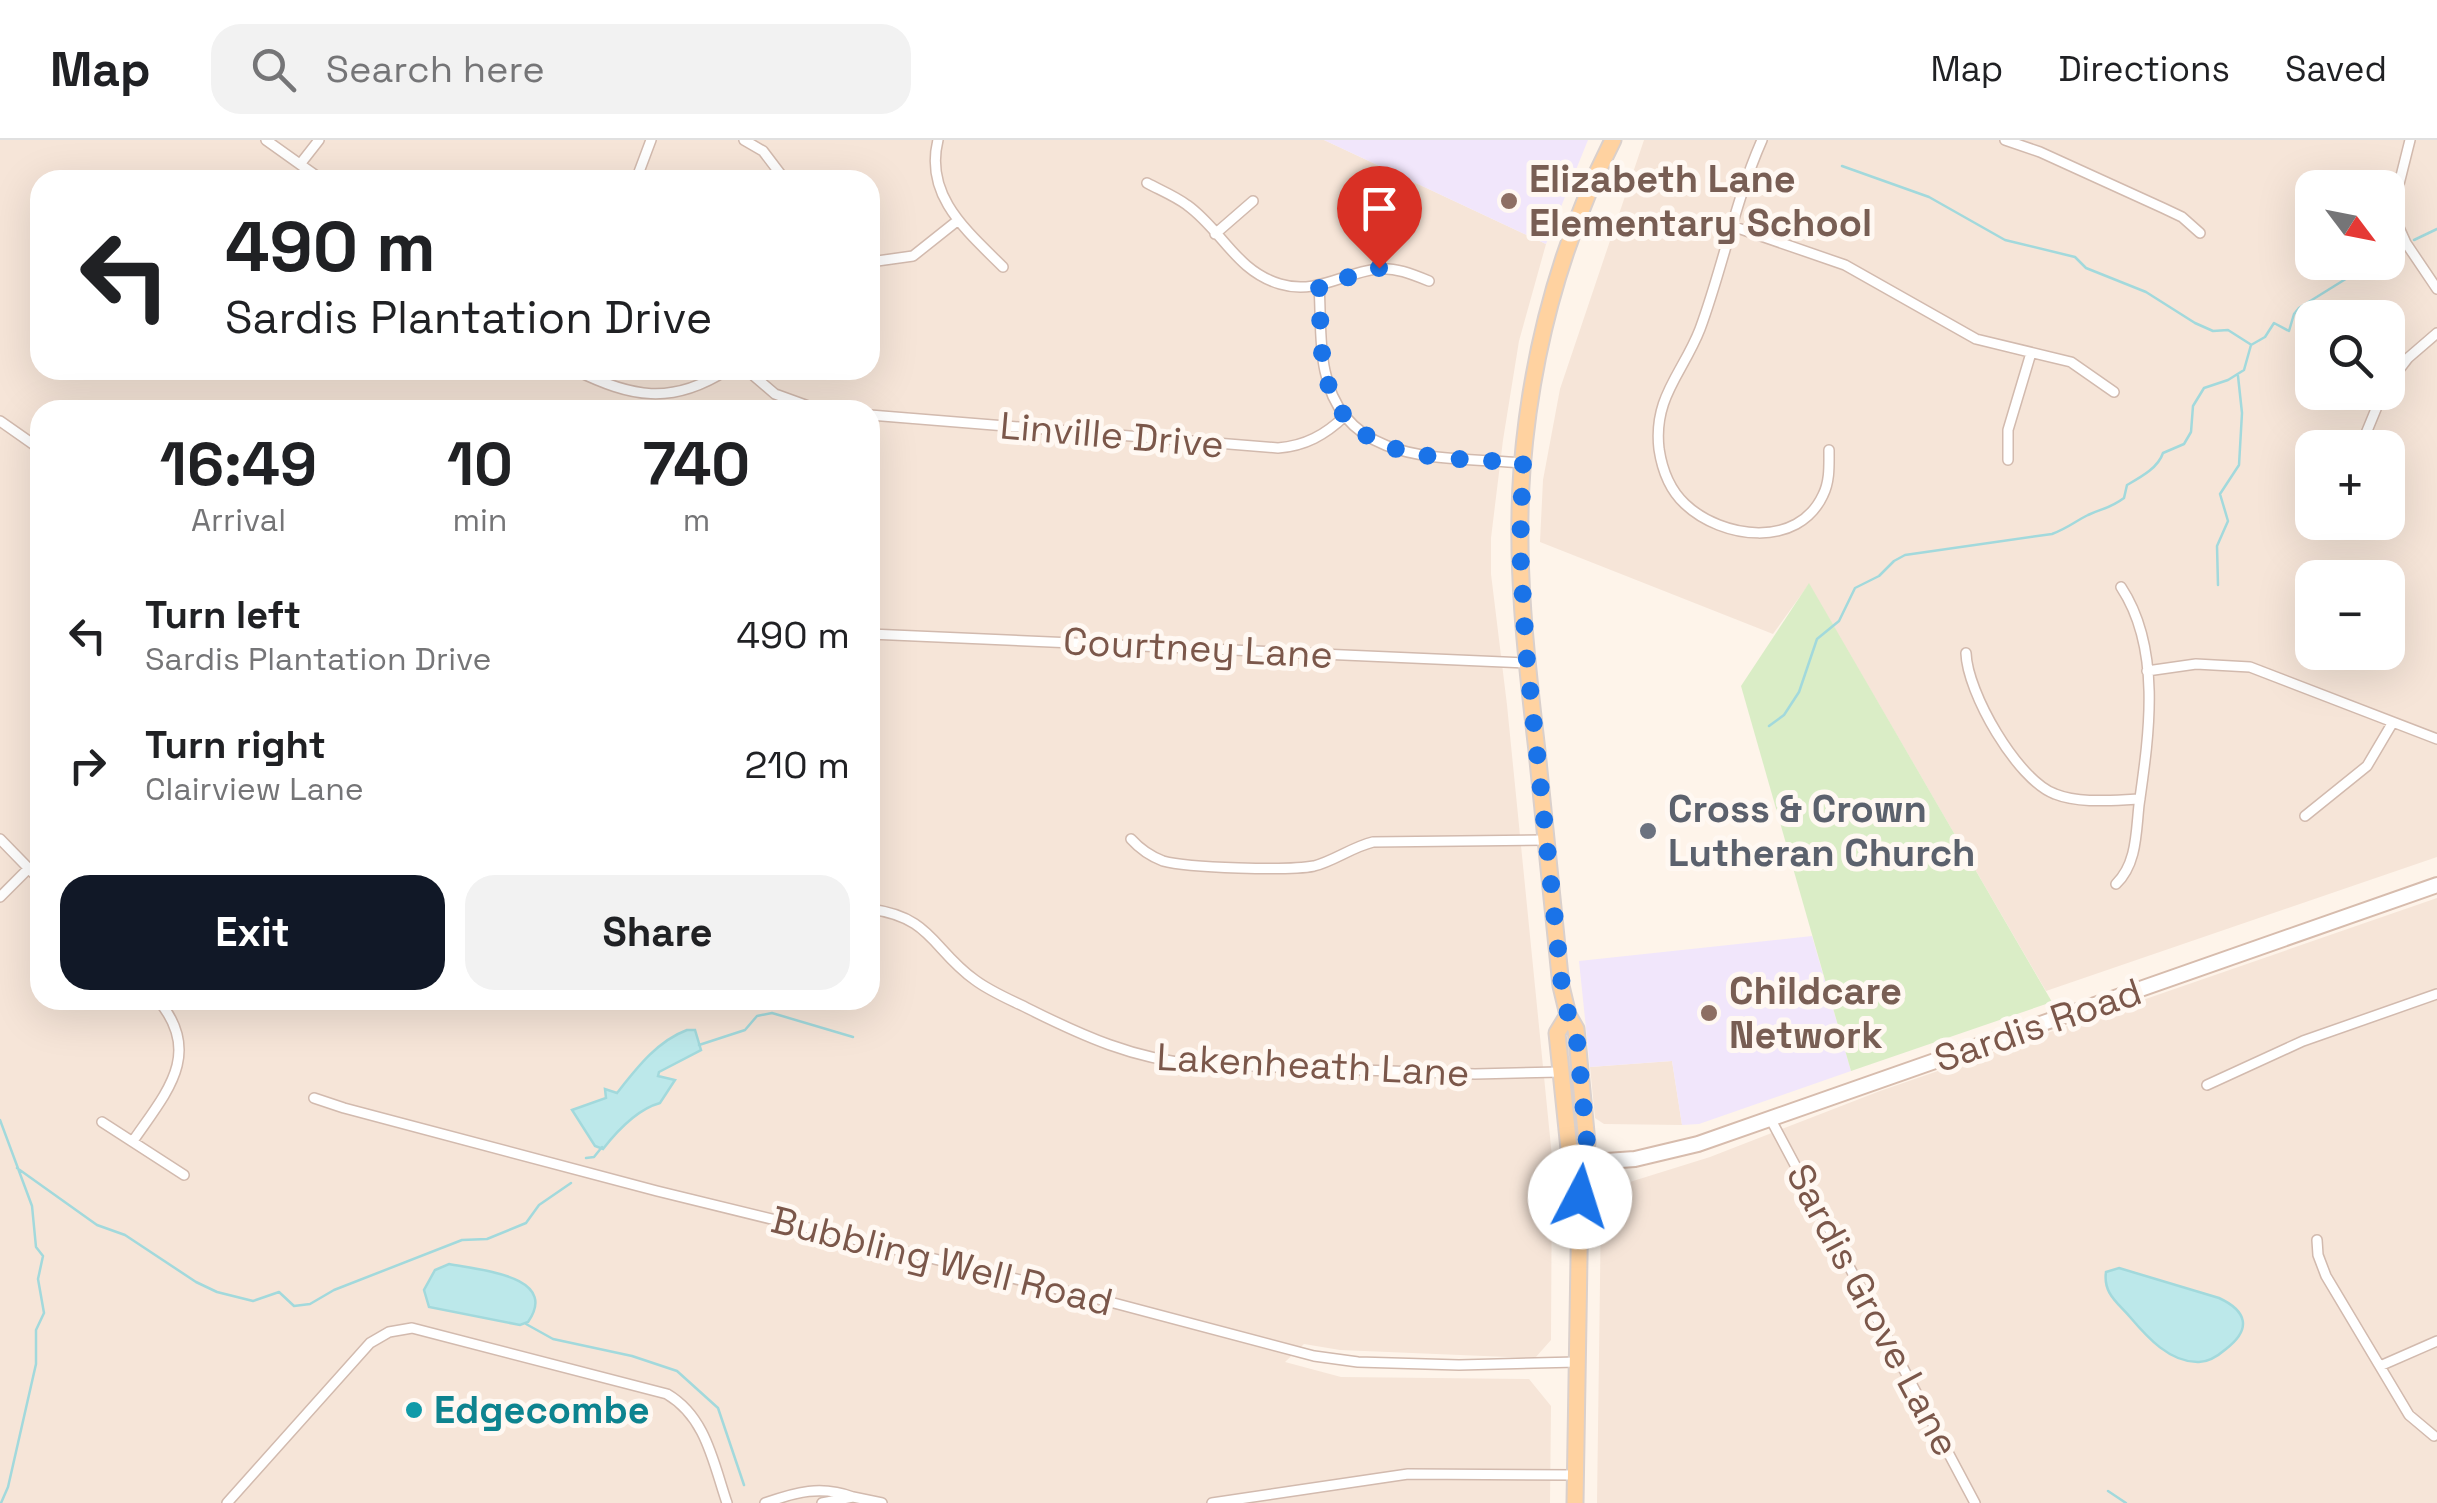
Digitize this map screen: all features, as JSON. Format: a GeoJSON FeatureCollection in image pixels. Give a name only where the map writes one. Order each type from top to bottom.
{"type":"FeatureCollection","features":[{"type":"Feature","properties":{"kind":"main road"},"geometry":{"type":"LineString","coordinates":[[1577,1164],[1587,1143],[1576,1030],[1561,982],[1527,664],[1520,548],[1523,463],[1534,378],[1554,292],[1576,223],[1613,140]]}},
{"type":"Feature","properties":{"kind":"main road","name":"Sardis Road"},"geometry":{"type":"LineString","coordinates":[[1577,1164],[1667,1153],[2437,885]]}},
{"type":"Feature","properties":{"kind":"main road"},"geometry":{"type":"LineString","coordinates":[[1568,1014],[1558,1033],[1568,1149],[1577,1164],[1580,1197],[1575,1503]]}},
{"type":"Feature","properties":{"kind":"street"},"geometry":{"type":"LineString","coordinates":[[266,140],[310,170]]}},
{"type":"Feature","properties":{"kind":"street"},"geometry":{"type":"LineString","coordinates":[[301,162],[319,140]]}},
{"type":"Feature","properties":{"kind":"street"},"geometry":{"type":"LineString","coordinates":[[640,170],[651,140]]}},
{"type":"Feature","properties":{"kind":"street"},"geometry":{"type":"LineString","coordinates":[[744,140],[763,151],[777,170]]}},
{"type":"Feature","properties":{"kind":"street"},"geometry":{"type":"LineString","coordinates":[[938,140],[934,158],[939,186],[958,220],[1003,267]]}},
{"type":"Feature","properties":{"kind":"street"},"geometry":{"type":"LineString","coordinates":[[1762,140],[1700,328],[1667,390],[1661,411],[1660,454],[1681,500],[1705,517],[1749,533],[1780,532],[1806,518],[1822,497],[1830,450]]}},
{"type":"Feature","properties":{"kind":"street"},"geometry":{"type":"LineString","coordinates":[[2005,140],[2182,217],[2200,233]]}},
{"type":"Feature","properties":{"kind":"street"},"geometry":{"type":"LineString","coordinates":[[2410,140],[2392,212],[2398,230],[2437,289]]}},
{"type":"Feature","properties":{"kind":"street"},"geometry":{"type":"LineString","coordinates":[[1147,183],[1188,206],[1240,262],[1261,277],[1294,288],[1319,286],[1379,268],[1406,271],[1429,281]]}},
{"type":"Feature","properties":{"kind":"street"},"geometry":{"type":"LineString","coordinates":[[1215,234],[1253,201]]}},
{"type":"Feature","properties":{"kind":"street"},"geometry":{"type":"LineString","coordinates":[[880,261],[913,256],[958,220]]}},
{"type":"Feature","properties":{"kind":"street"},"geometry":{"type":"LineString","coordinates":[[1732,226],[1845,264],[1976,339],[2062,359],[2084,368],[2114,392]]}},
{"type":"Feature","properties":{"kind":"street"},"geometry":{"type":"LineString","coordinates":[[1319,286],[1324,370],[1331,393],[1345,416],[1364,435],[1390,449],[1523,463]]}},
{"type":"Feature","properties":{"kind":"street"},"geometry":{"type":"LineString","coordinates":[[2405,362],[2437,333]]}},
{"type":"Feature","properties":{"kind":"street"},"geometry":{"type":"LineString","coordinates":[[2008,460],[2008,430],[2031,353]]}},
{"type":"Feature","properties":{"kind":"street"},"geometry":{"type":"LineString","coordinates":[[599,380],[626,391],[656,395],[707,380]]}},
{"type":"Feature","properties":{"kind":"street"},"geometry":{"type":"LineString","coordinates":[[759,380],[776,394],[792,400]]}},
{"type":"Feature","properties":{"kind":"street","name":"Linville Drive"},"geometry":{"type":"LineString","coordinates":[[880,416],[1278,448],[1316,439],[1345,416]]}},
{"type":"Feature","properties":{"kind":"street"},"geometry":{"type":"LineString","coordinates":[[0,420],[30,442]]}},
{"type":"Feature","properties":{"kind":"street"},"geometry":{"type":"LineString","coordinates":[[2116,884],[2131,862],[2151,711],[2134,606],[2121,587]]}},
{"type":"Feature","properties":{"kind":"street","name":"Courtney Lane"},"geometry":{"type":"LineString","coordinates":[[880,634],[1527,664]]}},
{"type":"Feature","properties":{"kind":"street"},"geometry":{"type":"LineString","coordinates":[[1966,654],[1970,682],[2020,768],[2035,783],[2069,798],[2140,800]]}},
{"type":"Feature","properties":{"kind":"street"},"geometry":{"type":"LineString","coordinates":[[2147,671],[2196,664],[2250,668],[2437,739]]}},
{"type":"Feature","properties":{"kind":"street"},"geometry":{"type":"LineString","coordinates":[[2305,816],[2367,766],[2393,722]]}},
{"type":"Feature","properties":{"kind":"street"},"geometry":{"type":"LineString","coordinates":[[0,839],[29,868],[0,897]]}},
{"type":"Feature","properties":{"kind":"street"},"geometry":{"type":"LineString","coordinates":[[1131,839],[1148,854],[1164,861],[1298,868],[1316,866],[1372,842],[1546,840]]}},
{"type":"Feature","properties":{"kind":"street","name":"Lakenheath Lane"},"geometry":{"type":"LineString","coordinates":[[880,912],[903,916],[928,932],[960,968],[986,987],[1086,1037],[1155,1060],[1475,1074],[1560,1072]]}},
{"type":"Feature","properties":{"kind":"street"},"geometry":{"type":"LineString","coordinates":[[2208,1085],[2303,1041],[2437,994]]}},
{"type":"Feature","properties":{"kind":"street"},"geometry":{"type":"LineString","coordinates":[[133,1141],[173,1080],[178,1065],[178,1035],[166,1010]]}},
{"type":"Feature","properties":{"kind":"street","name":"Bubbling Well Road"},"geometry":{"type":"LineString","coordinates":[[314,1098],[657,1191],[1068,1291],[1314,1356],[1358,1362],[1459,1365],[1577,1362]]}},
{"type":"Feature","properties":{"kind":"street","name":"Sardis Grove Lane"},"geometry":{"type":"LineString","coordinates":[[1770,1118],[1975,1503]]}},
{"type":"Feature","properties":{"kind":"street"},"geometry":{"type":"LineString","coordinates":[[102,1122],[184,1175]]}},
{"type":"Feature","properties":{"kind":"street"},"geometry":{"type":"LineString","coordinates":[[2317,1240],[2326,1276],[2409,1415],[2434,1436]]}},
{"type":"Feature","properties":{"kind":"street"},"geometry":{"type":"LineString","coordinates":[[227,1503],[370,1343],[388,1332],[412,1328],[667,1394],[681,1402],[699,1423],[727,1503]]}},
{"type":"Feature","properties":{"kind":"street"},"geometry":{"type":"LineString","coordinates":[[2380,1366],[2437,1341]]}},
{"type":"Feature","properties":{"kind":"street"},"geometry":{"type":"LineString","coordinates":[[1212,1503],[1408,1474],[1576,1475]]}},
{"type":"Feature","properties":{"kind":"street"},"geometry":{"type":"LineString","coordinates":[[765,1503],[817,1489],[882,1503]]}},
{"type":"Feature","properties":{"kind":"street"},"geometry":{"type":"LineString","coordinates":[[822,1503],[853,1497]]}},
{"type":"Feature","properties":{"kind":"shaded area"},"geometry":{"type":"Polygon","coordinates":[[[0,140],[1324,140],[1546,244],[1519,341],[1491,538],[1491,574],[1552,1157],[1551,1340],[1535,1358],[1340,1350],[1304,1344],[1285,1362],[1341,1377],[1529,1379],[1551,1406],[1550,1503],[0,1503],[0,140]]]}},
{"type":"Feature","properties":{"kind":"shaded area","name":"Elizabeth Lane Elementary School"},"geometry":{"type":"Polygon","coordinates":[[[1324,140],[1588,140],[1546,244],[1324,140]]]}},
{"type":"Feature","properties":{"kind":"shaded area"},"geometry":{"type":"Polygon","coordinates":[[[1644,140],[2437,140],[2437,857],[2046,991],[1809,584],[1773,634],[1540,542],[1543,480],[1560,389],[1644,140]]]}},
{"type":"Feature","properties":{"kind":"shaded area"},"geometry":{"type":"Polygon","coordinates":[[[2437,898],[2437,1503],[1597,1503],[1601,1207],[1617,1186],[1710,1157],[1880,1091],[2437,898]]]}},
{"type":"Feature","properties":{"kind":"shaded area","name":"Childcare Network"},"geometry":{"type":"Polygon","coordinates":[[[1812,936],[1851,1071],[1699,1124],[1682,1125],[1672,1061],[1590,1067],[1579,961],[1812,936]]]}},
{"type":"Feature","properties":{"kind":"shaded area"},"geometry":{"type":"Polygon","coordinates":[[[1672,1061],[1682,1125],[1604,1124],[1595,1118],[1590,1067],[1672,1061]]]}},
{"type":"Feature","properties":{"kind":"green space"},"geometry":{"type":"Polygon","coordinates":[[[1809,583],[2052,1002],[1851,1071],[1741,686],[1809,583]]]}},
{"type":"Feature","properties":{"kind":"water"},"geometry":{"type":"Polygon","coordinates":[[[687,1030],[695,1030],[701,1050],[659,1072],[658,1076],[675,1080],[660,1103],[636,1115],[603,1149],[595,1146],[572,1110],[606,1098],[605,1089],[617,1093],[657,1048],[687,1030]]]}},
{"type":"Feature","properties":{"kind":"water"},"geometry":{"type":"Polygon","coordinates":[[[449,1264],[496,1273],[525,1285],[534,1294],[535,1307],[528,1322],[520,1325],[429,1307],[424,1290],[435,1270],[449,1264]]]}},
{"type":"Feature","properties":{"kind":"water"},"geometry":{"type":"Polygon","coordinates":[[[2119,1268],[2219,1298],[2240,1315],[2240,1334],[2214,1358],[2199,1362],[2178,1358],[2144,1333],[2109,1292],[2106,1272],[2119,1268]]]}},
{"type":"Feature","properties":{"kind":"waterway"},"geometry":{"type":"LineString","coordinates":[[1842,166],[1929,197],[2005,240],[2075,257],[2086,268],[2146,292],[2195,323],[2213,331],[2228,330],[2250,344]]}},
{"type":"Feature","properties":{"kind":"waterway"},"geometry":{"type":"LineString","coordinates":[[2414,240],[2437,229]]}},
{"type":"Feature","properties":{"kind":"waterway"},"geometry":{"type":"LineString","coordinates":[[1769,726],[1784,715],[1799,692],[1817,639],[1839,621],[1855,588],[1879,576],[1905,555],[2052,534],[2119,502],[2127,485],[2153,468],[2163,453],[2184,444],[2191,432],[2193,406],[2204,388],[2244,370],[2251,345],[2265,337],[2274,323],[2289,331],[2299,308],[2344,280]]}},
{"type":"Feature","properties":{"kind":"waterway"},"geometry":{"type":"LineString","coordinates":[[2218,585],[2217,546],[2228,521],[2220,494],[2239,465],[2242,413],[2238,376]]}},
{"type":"Feature","properties":{"kind":"waterway"},"geometry":{"type":"LineString","coordinates":[[699,1045],[745,1030],[757,1016],[772,1013],[853,1037]]}},
{"type":"Feature","properties":{"kind":"waterway"},"geometry":{"type":"LineString","coordinates":[[0,1120],[32,1206],[36,1247],[43,1256],[38,1279],[44,1313],[36,1330],[36,1364],[1,1503]]}},
{"type":"Feature","properties":{"kind":"waterway"},"geometry":{"type":"LineString","coordinates":[[586,1158],[594,1157],[602,1147]]}},
{"type":"Feature","properties":{"kind":"waterway"},"geometry":{"type":"LineString","coordinates":[[17,1168],[97,1225],[125,1235],[196,1282],[253,1301],[279,1292],[294,1306],[310,1304],[334,1290],[462,1240],[487,1239],[526,1223],[539,1205],[571,1183]]}},
{"type":"Feature","properties":{"kind":"waterway"},"geometry":{"type":"LineString","coordinates":[[526,1324],[553,1339],[632,1356],[677,1371],[718,1408],[744,1485]]}},
{"type":"Feature","properties":{"kind":"waterway"},"geometry":{"type":"LineString","coordinates":[[2108,1491],[2126,1503]]}},
{"type":"Feature","properties":{"kind":"place","name":"Elizabeth Lane Elementary School"},"geometry":{"type":"Point","coordinates":[1509,201]}},
{"type":"Feature","properties":{"kind":"place","name":"Cross & Crown Lutheran Church"},"geometry":{"type":"Point","coordinates":[1648,831]}},
{"type":"Feature","properties":{"kind":"place","name":"Childcare Network"},"geometry":{"type":"Point","coordinates":[1709,1013]}},
{"type":"Feature","properties":{"kind":"place","name":"Edgecombe"},"geometry":{"type":"Point","coordinates":[414,1410]}},
{"type":"Feature","properties":{"kind":"route"},"geometry":{"type":"LineString","coordinates":[[1379,268],[1319,286],[1324,370],[1331,393],[1345,416],[1376,443],[1404,453],[1523,463],[1520,548],[1526,651],[1562,986],[1576,1030],[1587,1143],[1577,1164],[1580,1197]]}}]}
